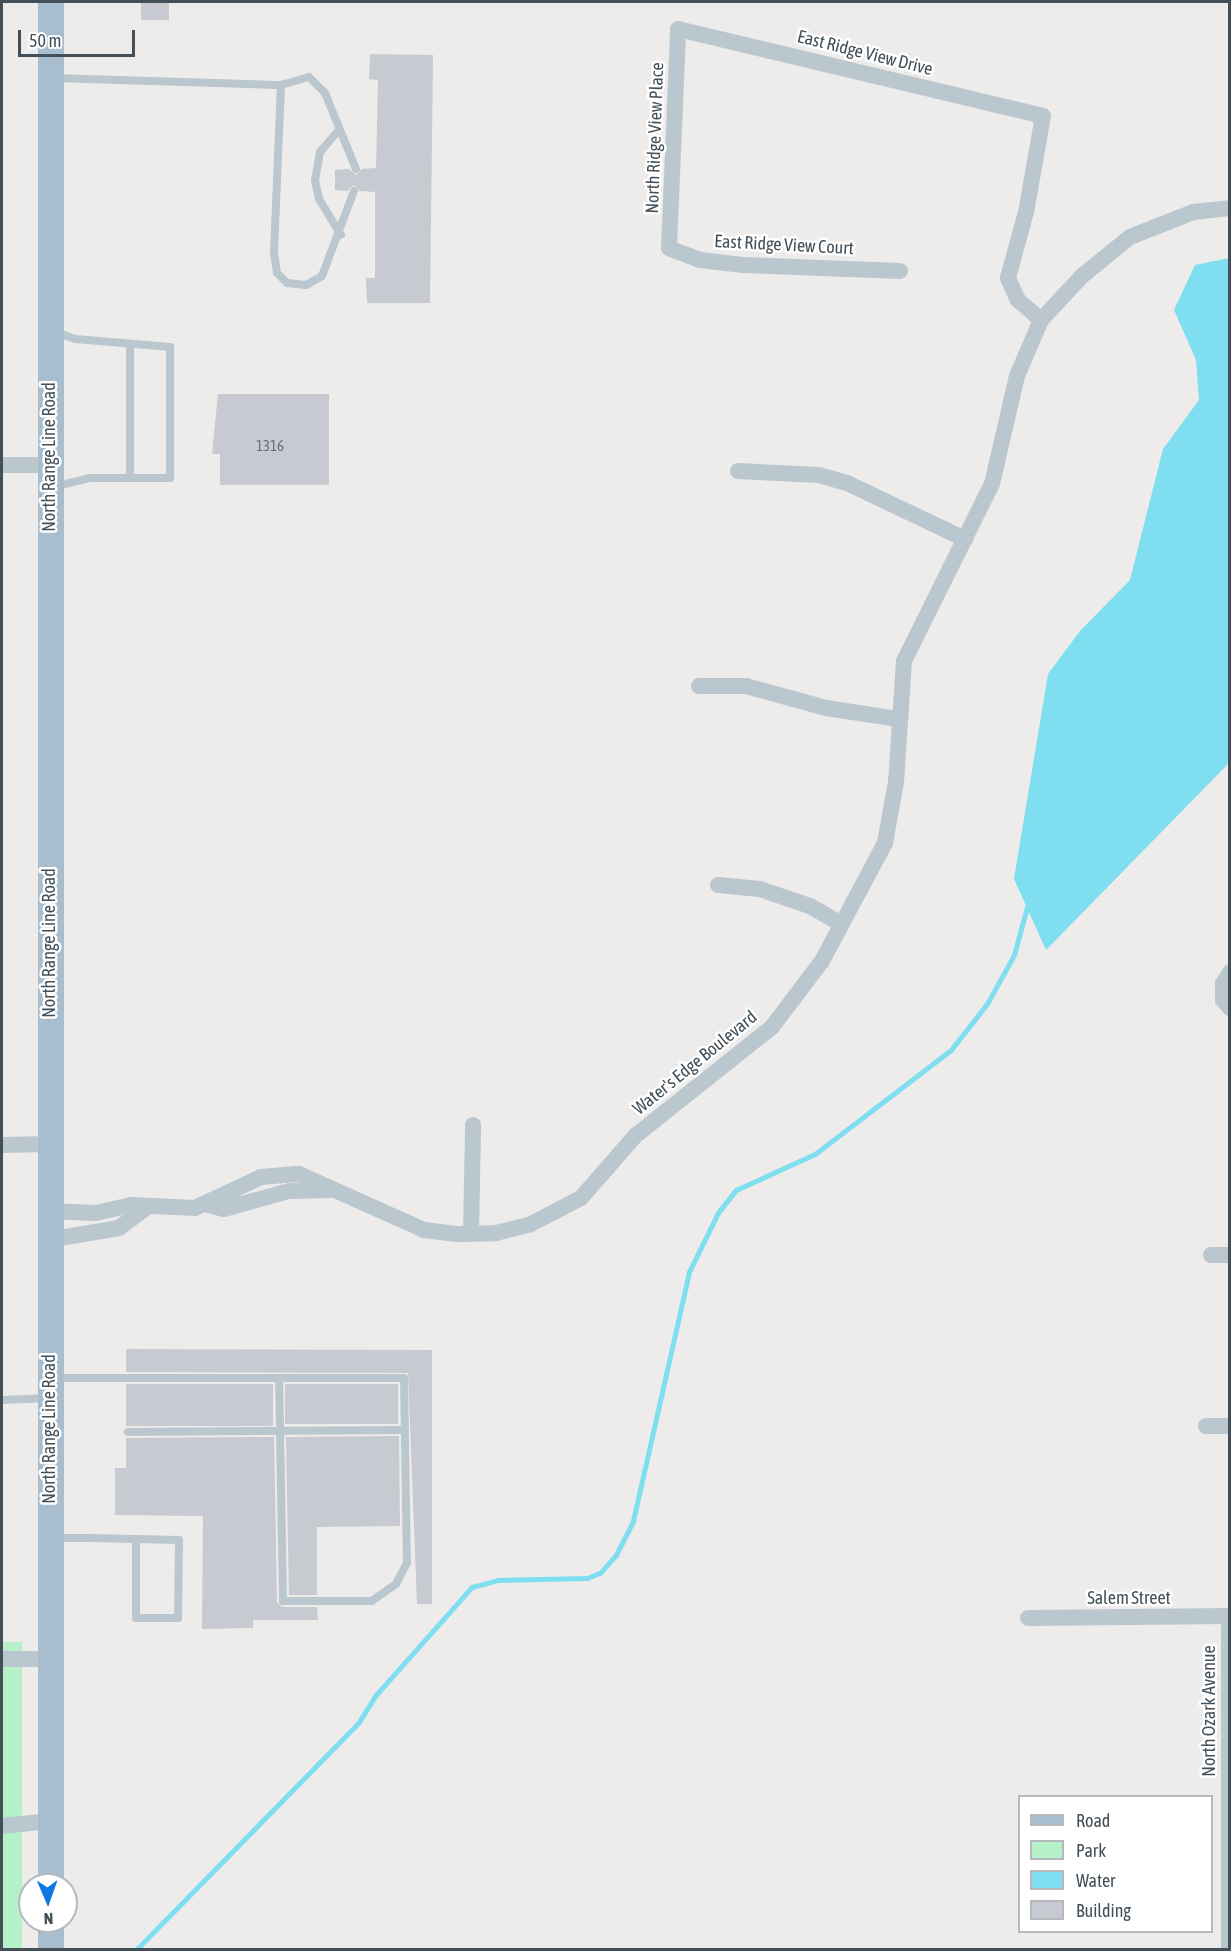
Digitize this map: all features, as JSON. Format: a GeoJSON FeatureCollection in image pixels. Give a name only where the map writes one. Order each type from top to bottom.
{"type":"FeatureCollection","features":[{"type":"Feature","properties":{"kind":"main road","name":"North Range Line Road"},"geometry":{"type":"LineString","coordinates":[[51,2],[48,1211],[51,1873]]}},
{"type":"Feature","properties":{"kind":"main road"},"geometry":{"type":"LineString","coordinates":[[51,1933],[51,1950]]}},
{"type":"Feature","properties":{"kind":"street","name":"East Ridge View Drive"},"geometry":{"type":"LineString","coordinates":[[678,29],[1042,116],[1026,212],[1008,278],[1018,300],[1041,320]]}},
{"type":"Feature","properties":{"kind":"street","name":"North Ridge View Place"},"geometry":{"type":"LineString","coordinates":[[669,248],[678,29]]}},
{"type":"Feature","properties":{"kind":"street","name":"Water's Edge Boulevard"},"geometry":{"type":"LineString","coordinates":[[48,1211],[96,1213],[132,1205],[146,1208],[208,1205],[246,1183],[270,1176],[299,1174],[424,1230],[471,1234],[531,1224],[581,1198],[635,1136],[772,1027],[822,961],[840,923],[885,843],[896,782],[904,661],[992,484],[1017,376],[1041,320],[1082,276],[1130,237],[1193,212],[1230,208]]}},
{"type":"Feature","properties":{"kind":"street","name":"East Ridge View Court"},"geometry":{"type":"LineString","coordinates":[[669,248],[700,260],[743,265],[900,271]]}},
{"type":"Feature","properties":{"kind":"street"},"geometry":{"type":"LineString","coordinates":[[2,465],[49,477]]}},
{"type":"Feature","properties":{"kind":"street"},"geometry":{"type":"LineString","coordinates":[[738,471],[829,478],[890,501],[964,539]]}},
{"type":"Feature","properties":{"kind":"street"},"geometry":{"type":"LineString","coordinates":[[699,686],[746,686],[826,708],[899,719]]}},
{"type":"Feature","properties":{"kind":"street"},"geometry":{"type":"LineString","coordinates":[[718,885],[760,889],[810,906],[840,923]]}},
{"type":"Feature","properties":{"kind":"street"},"geometry":{"type":"LineString","coordinates":[[1227,1004],[1222,984],[1230,972]]}},
{"type":"Feature","properties":{"kind":"street"},"geometry":{"type":"LineString","coordinates":[[471,1234],[473,1125]]}},
{"type":"Feature","properties":{"kind":"street"},"geometry":{"type":"LineString","coordinates":[[2,1145],[49,1144]]}},
{"type":"Feature","properties":{"kind":"street"},"geometry":{"type":"LineString","coordinates":[[48,1240],[119,1228],[146,1208]]}},
{"type":"Feature","properties":{"kind":"street"},"geometry":{"type":"LineString","coordinates":[[1211,1255],[1230,1255]]}},
{"type":"Feature","properties":{"kind":"street"},"geometry":{"type":"LineString","coordinates":[[1206,1426],[1230,1426]]}},
{"type":"Feature","properties":{"kind":"street","name":"Salem Street"},"geometry":{"type":"LineString","coordinates":[[1028,1618],[1229,1616]]}},
{"type":"Feature","properties":{"kind":"street","name":"North Ozark Avenue"},"geometry":{"type":"LineString","coordinates":[[1229,1616],[1229,1950]]}},
{"type":"Feature","properties":{"kind":"street"},"geometry":{"type":"LineString","coordinates":[[2,1659],[50,1659]]}},
{"type":"Feature","properties":{"kind":"street"},"geometry":{"type":"LineString","coordinates":[[2,1826],[50,1821]]}},
{"type":"Feature","properties":{"kind":"lane"},"geometry":{"type":"LineString","coordinates":[[51,2],[58,2]]}},
{"type":"Feature","properties":{"kind":"lane"},"geometry":{"type":"LineString","coordinates":[[51,78],[281,85],[309,77],[325,93],[338,132],[356,169]]}},
{"type":"Feature","properties":{"kind":"lane"},"geometry":{"type":"LineString","coordinates":[[281,85],[277,273],[288,283],[306,285],[322,276],[341,235],[354,191]]}},
{"type":"Feature","properties":{"kind":"lane"},"geometry":{"type":"LineString","coordinates":[[338,132],[320,152],[315,181],[319,199],[341,235]]}},
{"type":"Feature","properties":{"kind":"lane"},"geometry":{"type":"LineString","coordinates":[[49,329],[75,339],[170,347],[170,478],[49,477]]}},
{"type":"Feature","properties":{"kind":"lane"},"geometry":{"type":"LineString","coordinates":[[130,344],[130,478]]}},
{"type":"Feature","properties":{"kind":"lane"},"geometry":{"type":"LineString","coordinates":[[2,1400],[49,1388],[279,1378],[404,1378],[407,1563],[396,1584],[372,1601],[284,1601],[279,1378]]}},
{"type":"Feature","properties":{"kind":"lane"},"geometry":{"type":"LineString","coordinates":[[128,1432],[280,1429],[405,1430]]}},
{"type":"Feature","properties":{"kind":"lane"},"geometry":{"type":"LineString","coordinates":[[49,1538],[136,1539],[178,1540],[178,1618],[136,1618],[136,1539]]}},
{"type":"Feature","properties":{"kind":"green space"},"geometry":{"type":"Polygon","coordinates":[[[2,1642],[22,1642],[22,1873],[18,1873],[18,1933],[22,1933],[22,1949],[2,1949],[2,1642]]]}},
{"type":"Feature","properties":{"kind":"water"},"geometry":{"type":"Polygon","coordinates":[[[1229,258],[1229,763],[1046,950],[1014,879],[1048,674],[1080,631],[1130,580],[1163,449],[1199,400],[1196,360],[1174,310],[1195,265],[1229,258]]]}},
{"type":"Feature","properties":{"kind":"building"},"geometry":{"type":"Polygon","coordinates":[[[141,2],[169,2],[169,20],[141,20],[141,2]]]}},
{"type":"Feature","properties":{"kind":"building"},"geometry":{"type":"Polygon","coordinates":[[[370,54],[433,55],[430,303],[367,303],[366,278],[375,278],[375,192],[360,191],[354,185],[347,191],[335,190],[335,170],[349,169],[356,175],[362,169],[376,168],[378,80],[369,79],[370,54]]]}},
{"type":"Feature","properties":{"kind":"building"},"geometry":{"type":"Polygon","coordinates":[[[218,394],[329,394],[329,485],[220,485],[220,454],[212,454],[218,394]]]}},
{"type":"Feature","properties":{"kind":"building"},"geometry":{"type":"Polygon","coordinates":[[[126,1349],[432,1350],[432,1604],[417,1604],[408,1373],[126,1372],[126,1349]]]}},
{"type":"Feature","properties":{"kind":"building"},"geometry":{"type":"Polygon","coordinates":[[[126,1384],[273,1384],[273,1426],[126,1426],[126,1384]]]}},
{"type":"Feature","properties":{"kind":"building"},"geometry":{"type":"Polygon","coordinates":[[[285,1384],[398,1384],[398,1424],[285,1424],[285,1384]]]}},
{"type":"Feature","properties":{"kind":"building"},"geometry":{"type":"Polygon","coordinates":[[[399,1436],[400,1526],[317,1527],[317,1595],[289,1595],[286,1437],[399,1436]]]}},
{"type":"Feature","properties":{"kind":"building"},"geometry":{"type":"Polygon","coordinates":[[[274,1437],[277,1602],[282,1607],[317,1607],[318,1620],[253,1620],[253,1628],[202,1629],[203,1516],[115,1515],[115,1468],[126,1468],[126,1438],[274,1437]]]}},
{"type":"Feature","properties":{"kind":"waterway"},"geometry":{"type":"LineString","coordinates":[[136,1950],[359,1722],[376,1695],[472,1587],[498,1580],[587,1578],[600,1573],[616,1555],[633,1521],[689,1272],[718,1213],[736,1190],[815,1154],[951,1050],[987,1004],[1014,955],[1027,907]]}}]}
